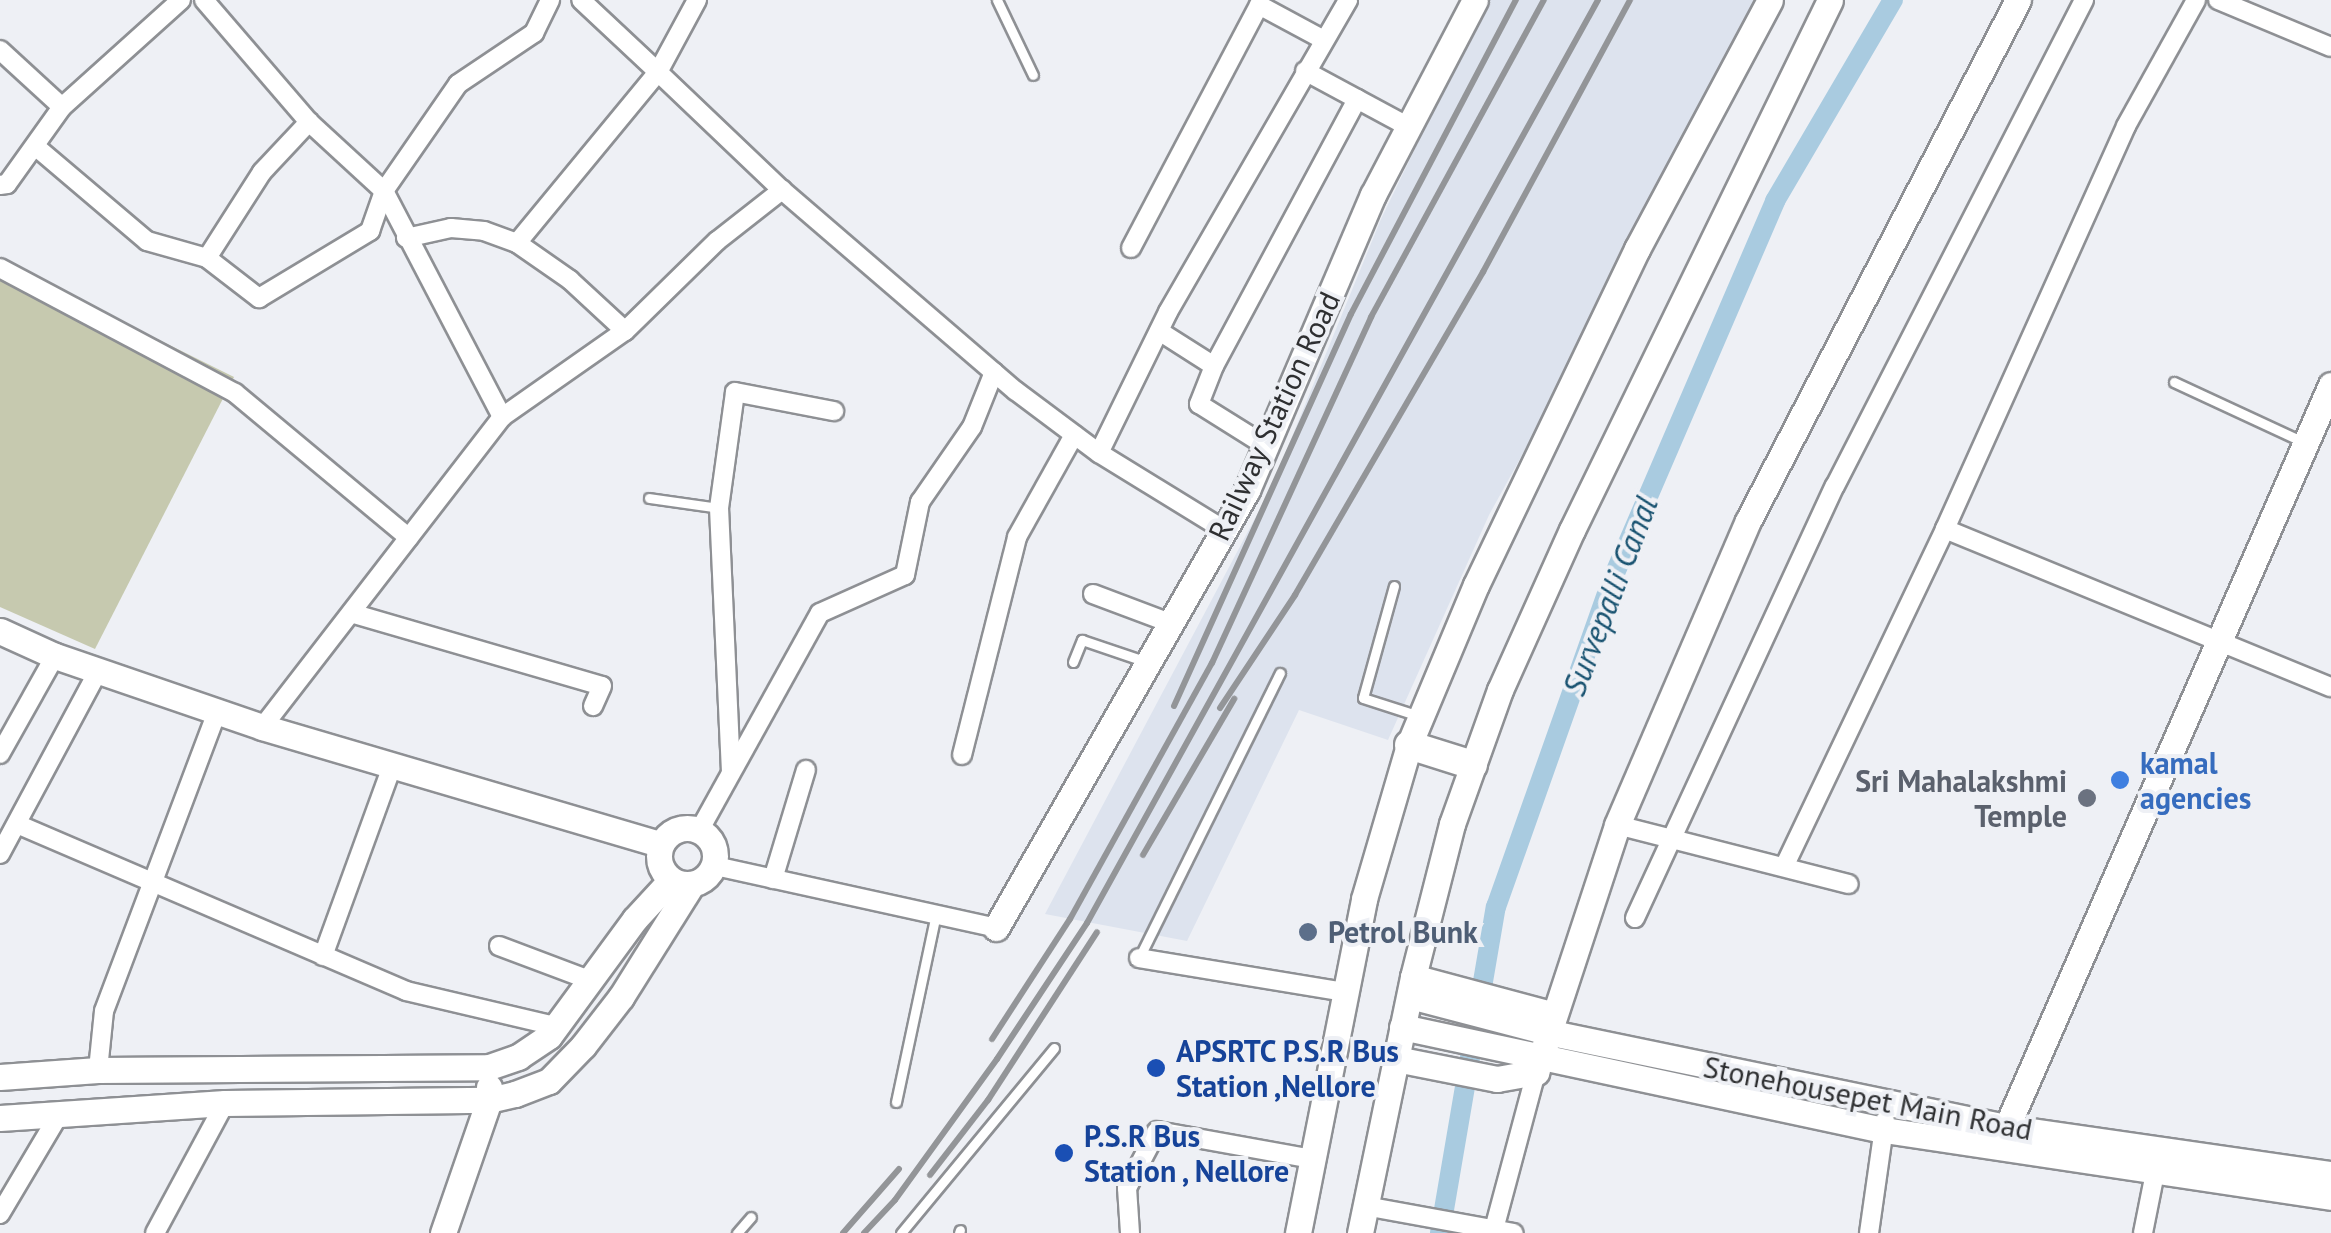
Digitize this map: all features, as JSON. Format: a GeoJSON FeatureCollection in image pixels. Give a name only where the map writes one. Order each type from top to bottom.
{"type":"FeatureCollection","features":[{"type":"Feature","properties":{"kind":"main road","name":"Railway Station Road"},"geometry":{"type":"LineString","coordinates":[[996,928],[1224,530],[1266,446],[1373,195],[1475,0]]}},
{"type":"Feature","properties":{"kind":"main road"},"geometry":{"type":"LineString","coordinates":[[1298,1233],[1364,899],[1409,745],[1476,585],[1637,249],[1770,0]]}},
{"type":"Feature","properties":{"kind":"main road"},"geometry":{"type":"LineString","coordinates":[[1360,1233],[1406,1061],[1402,1027],[1424,989],[1452,824],[1500,690],[1572,530],[1830,0]]}},
{"type":"Feature","properties":{"kind":"main road"},"geometry":{"type":"LineString","coordinates":[[1538,1065],[1543,1025],[1617,825],[1748,521],[2018,0]]}},
{"type":"Feature","properties":{"kind":"main road"},"geometry":{"type":"LineString","coordinates":[[2001,1139],[2331,385]]}},
{"type":"Feature","properties":{"kind":"main road"},"geometry":{"type":"LineString","coordinates":[[0,631],[55,656],[262,727],[660,844]]}},
{"type":"Feature","properties":{"kind":"main road"},"geometry":{"type":"LineString","coordinates":[[1409,745],[1473,765]]}},
{"type":"Feature","properties":{"kind":"main road"},"geometry":{"type":"LineString","coordinates":[[0,1078],[98,1070],[489,1067],[518,1057],[548,1036],[635,919],[682,882],[715,866],[710,841],[699,831],[684,828],[670,833],[660,844],[659,864],[682,882]]}},
{"type":"Feature","properties":{"kind":"main road"},"geometry":{"type":"LineString","coordinates":[[0,1118],[225,1102],[489,1100],[549,1082],[621,997],[682,882]]}},
{"type":"Feature","properties":{"kind":"main road"},"geometry":{"type":"LineString","coordinates":[[1424,989],[1518,1003],[1543,1025]]}},
{"type":"Feature","properties":{"kind":"main road","name":"Stonehousepet Main Road"},"geometry":{"type":"LineString","coordinates":[[1424,989],[1543,1025],[1887,1103],[2001,1139],[2331,1174]]}},
{"type":"Feature","properties":{"kind":"main road"},"geometry":{"type":"LineString","coordinates":[[1402,1027],[1508,1052],[1538,1065],[1884,1130],[2001,1139],[2155,1172],[2331,1197]]}},
{"type":"Feature","properties":{"kind":"main road"},"geometry":{"type":"LineString","coordinates":[[1406,1061],[1496,1079],[1538,1065]]}},
{"type":"Feature","properties":{"kind":"main road"},"geometry":{"type":"LineString","coordinates":[[450,1231],[489,1100],[489,1067]]}},
{"type":"Feature","properties":{"kind":"street"},"geometry":{"type":"LineString","coordinates":[[0,185],[7,184],[62,108],[181,0]]}},
{"type":"Feature","properties":{"kind":"street"},"geometry":{"type":"LineString","coordinates":[[204,0],[309,122],[384,191],[502,417]]}},
{"type":"Feature","properties":{"kind":"street"},"geometry":{"type":"LineString","coordinates":[[35,146],[147,241],[208,258],[259,298],[370,231],[384,191],[458,84],[534,32],[550,0]]}},
{"type":"Feature","properties":{"kind":"street"},"geometry":{"type":"LineString","coordinates":[[581,0],[782,190],[994,372],[1099,453],[1224,530]]}},
{"type":"Feature","properties":{"kind":"street"},"geometry":{"type":"LineString","coordinates":[[517,244],[658,72],[697,0]]}},
{"type":"Feature","properties":{"kind":"street"},"geometry":{"type":"LineString","coordinates":[[1099,453],[1159,331],[1348,0]]}},
{"type":"Feature","properties":{"kind":"street"},"geometry":{"type":"LineString","coordinates":[[1634,918],[1835,486],[2084,0]]}},
{"type":"Feature","properties":{"kind":"street"},"geometry":{"type":"LineString","coordinates":[[1784,867],[1944,529],[2126,126],[2196,0]]}},
{"type":"Feature","properties":{"kind":"street"},"geometry":{"type":"LineString","coordinates":[[2218,0],[2331,47]]}},
{"type":"Feature","properties":{"kind":"street"},"geometry":{"type":"LineString","coordinates":[[1130,248],[1259,5],[1324,40]]}},
{"type":"Feature","properties":{"kind":"street"},"geometry":{"type":"LineString","coordinates":[[0,50],[62,108]]}},
{"type":"Feature","properties":{"kind":"street"},"geometry":{"type":"LineString","coordinates":[[1305,71],[1409,126]]}},
{"type":"Feature","properties":{"kind":"street"},"geometry":{"type":"LineString","coordinates":[[1266,446],[1199,404],[1214,366],[1357,99]]}},
{"type":"Feature","properties":{"kind":"street"},"geometry":{"type":"LineString","coordinates":[[208,258],[262,172],[309,122]]}},
{"type":"Feature","properties":{"kind":"street"},"geometry":{"type":"LineString","coordinates":[[262,727],[502,417],[625,331],[717,241],[782,190]]}},
{"type":"Feature","properties":{"kind":"street"},"geometry":{"type":"LineString","coordinates":[[406,238],[452,228],[484,231],[517,244],[570,280],[625,331]]}},
{"type":"Feature","properties":{"kind":"street"},"geometry":{"type":"LineString","coordinates":[[0,268],[235,393],[409,538]]}},
{"type":"Feature","properties":{"kind":"street"},"geometry":{"type":"LineString","coordinates":[[1159,331],[1214,366]]}},
{"type":"Feature","properties":{"kind":"street"},"geometry":{"type":"LineString","coordinates":[[699,831],[820,613],[905,575],[920,502],[972,427],[994,372]]}},
{"type":"Feature","properties":{"kind":"street"},"geometry":{"type":"LineString","coordinates":[[732,772],[719,508],[735,392],[834,411]]}},
{"type":"Feature","properties":{"kind":"street"},"geometry":{"type":"LineString","coordinates":[[962,755],[1018,537],[1074,434]]}},
{"type":"Feature","properties":{"kind":"street"},"geometry":{"type":"LineString","coordinates":[[1944,529],[2331,687]]}},
{"type":"Feature","properties":{"kind":"street"},"geometry":{"type":"LineString","coordinates":[[1093,594],[1170,623]]}},
{"type":"Feature","properties":{"kind":"street"},"geometry":{"type":"LineString","coordinates":[[351,612],[602,686],[593,706]]}},
{"type":"Feature","properties":{"kind":"street"},"geometry":{"type":"LineString","coordinates":[[0,754],[55,656]]}},
{"type":"Feature","properties":{"kind":"street"},"geometry":{"type":"LineString","coordinates":[[0,854],[98,671]]}},
{"type":"Feature","properties":{"kind":"street"},"geometry":{"type":"LineString","coordinates":[[98,1070],[104,1011],[216,712]]}},
{"type":"Feature","properties":{"kind":"street"},"geometry":{"type":"LineString","coordinates":[[323,956],[393,764]]}},
{"type":"Feature","properties":{"kind":"street"},"geometry":{"type":"LineString","coordinates":[[773,879],[806,770]]}},
{"type":"Feature","properties":{"kind":"street"},"geometry":{"type":"LineString","coordinates":[[16,824],[406,991],[555,1026]]}},
{"type":"Feature","properties":{"kind":"street"},"geometry":{"type":"LineString","coordinates":[[1617,825],[1667,841],[1849,884]]}},
{"type":"Feature","properties":{"kind":"street"},"geometry":{"type":"LineString","coordinates":[[715,866],[996,928]]}},
{"type":"Feature","properties":{"kind":"street"},"geometry":{"type":"LineString","coordinates":[[499,946],[592,981]]}},
{"type":"Feature","properties":{"kind":"street"},"geometry":{"type":"LineString","coordinates":[[1140,958],[1344,992]]}},
{"type":"Feature","properties":{"kind":"street"},"geometry":{"type":"LineString","coordinates":[[1493,1230],[1538,1065]]}},
{"type":"Feature","properties":{"kind":"street"},"geometry":{"type":"LineString","coordinates":[[154,1233],[225,1102]]}},
{"type":"Feature","properties":{"kind":"street"},"geometry":{"type":"LineString","coordinates":[[1869,1233],[1887,1103]]}},
{"type":"Feature","properties":{"kind":"street"},"geometry":{"type":"LineString","coordinates":[[0,1214],[60,1113]]}},
{"type":"Feature","properties":{"kind":"street"},"geometry":{"type":"LineString","coordinates":[[1130,1233],[1127,1188],[1157,1130],[1312,1159]]}},
{"type":"Feature","properties":{"kind":"street"},"geometry":{"type":"LineString","coordinates":[[2143,1233],[2155,1172]]}},
{"type":"Feature","properties":{"kind":"street"},"geometry":{"type":"LineString","coordinates":[[1365,1206],[1514,1233]]}},
{"type":"Feature","properties":{"kind":"lane"},"geometry":{"type":"LineString","coordinates":[[998,0],[1032,75]]}},
{"type":"Feature","properties":{"kind":"lane"},"geometry":{"type":"LineString","coordinates":[[2174,382],[2305,443]]}},
{"type":"Feature","properties":{"kind":"lane"},"geometry":{"type":"LineString","coordinates":[[649,498],[719,508]]}},
{"type":"Feature","properties":{"kind":"lane"},"geometry":{"type":"LineString","coordinates":[[1394,586],[1363,698],[1421,717]]}},
{"type":"Feature","properties":{"kind":"lane"},"geometry":{"type":"LineString","coordinates":[[1073,662],[1082,640],[1148,662]]}},
{"type":"Feature","properties":{"kind":"lane"},"geometry":{"type":"LineString","coordinates":[[1140,958],[1280,673]]}},
{"type":"Feature","properties":{"kind":"lane"},"geometry":{"type":"LineString","coordinates":[[896,1102],[936,914]]}},
{"type":"Feature","properties":{"kind":"lane"},"geometry":{"type":"LineString","coordinates":[[901,1233],[1054,1048]]}},
{"type":"Feature","properties":{"kind":"lane"},"geometry":{"type":"LineString","coordinates":[[737,1233],[752,1217]]}},
{"type":"Feature","properties":{"kind":"shaded area"},"geometry":{"type":"Polygon","coordinates":[[[1487,0],[1773,0],[1489,515],[1388,740],[1299,710],[1187,941],[1045,914],[1271,488],[1381,219],[1487,0]]]}},
{"type":"Feature","properties":{"kind":"green space"},"geometry":{"type":"Polygon","coordinates":[[[0,261],[234,377],[95,649],[0,607],[0,261]]]}},
{"type":"Feature","properties":{"kind":"waterway","name":"Survepalli Canal"},"geometry":{"type":"LineString","coordinates":[[1440,1233],[1496,907],[1612,580],[1775,201],[1893,0]]}},
{"type":"Feature","properties":{"kind":"railway"},"geometry":{"type":"LineString","coordinates":[[1174,706],[1351,314],[1516,0]]}},
{"type":"Feature","properties":{"kind":"railway"},"geometry":{"type":"LineString","coordinates":[[992,1039],[1070,919],[1212,663],[1371,317],[1544,0]]}},
{"type":"Feature","properties":{"kind":"railway"},"geometry":{"type":"LineString","coordinates":[[864,1233],[895,1200],[997,1059],[1087,923],[1598,0]]}},
{"type":"Feature","properties":{"kind":"railway"},"geometry":{"type":"LineString","coordinates":[[1220,708],[1295,595],[1483,272],[1630,0]]}},
{"type":"Feature","properties":{"kind":"railway"},"geometry":{"type":"LineString","coordinates":[[1143,855],[1234,699]]}},
{"type":"Feature","properties":{"kind":"railway"},"geometry":{"type":"LineString","coordinates":[[930,1175],[988,1100],[1097,932]]}},
{"type":"Feature","properties":{"kind":"railway"},"geometry":{"type":"LineString","coordinates":[[843,1233],[899,1169]]}},
{"type":"Feature","properties":{"kind":"place","name":"kamal agencies"},"geometry":{"type":"Point","coordinates":[2120,780]}},
{"type":"Feature","properties":{"kind":"place","name":"Sri Mahalakshmi Temple"},"geometry":{"type":"Point","coordinates":[2087,798]}},
{"type":"Feature","properties":{"kind":"place","name":"Petrol Bunk"},"geometry":{"type":"Point","coordinates":[1308,932]}},
{"type":"Feature","properties":{"kind":"place","name":"APSRTC P.S.R Bus Station ,Nellore"},"geometry":{"type":"Point","coordinates":[1156,1068]}},
{"type":"Feature","properties":{"kind":"place","name":"P.S.R Bus Station , Nellore"},"geometry":{"type":"Point","coordinates":[1064,1153]}}]}
